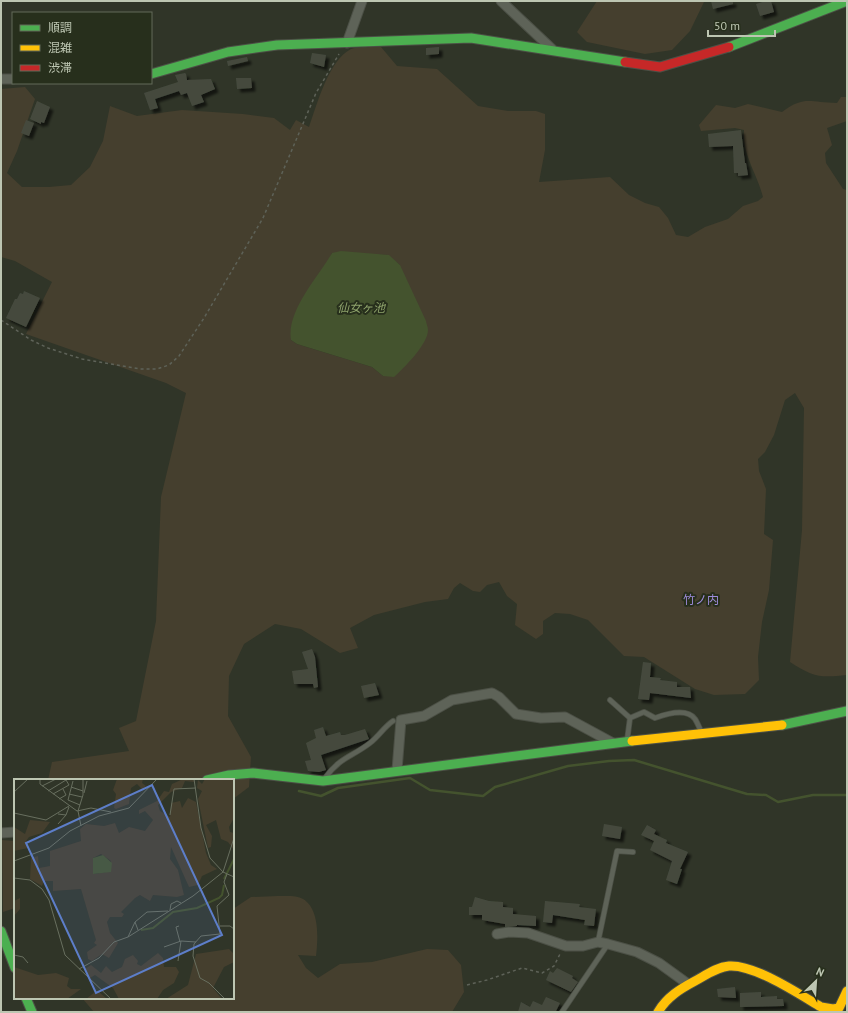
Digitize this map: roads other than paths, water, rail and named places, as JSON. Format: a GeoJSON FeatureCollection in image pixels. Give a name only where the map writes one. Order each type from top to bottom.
{"type":"FeatureCollection","features":[{"type":"Feature","properties":{"kind":"street"},"geometry":{"type":"LineString","coordinates":[[347,43],[362,1]]}},
{"type":"Feature","properties":{"kind":"street"},"geometry":{"type":"LineString","coordinates":[[501,1],[552,49]]}},
{"type":"Feature","properties":{"kind":"street"},"geometry":{"type":"LineString","coordinates":[[152,74],[228,52],[277,45],[471,38],[552,49],[660,67],[683,62],[731,46],[847,1]]}},
{"type":"Feature","properties":{"kind":"street"},"geometry":{"type":"LineString","coordinates":[[1,79],[12,79]]}},
{"type":"Feature","properties":{"kind":"street"},"geometry":{"type":"LineString","coordinates":[[397,770],[397,721],[424,716],[452,700],[492,692],[516,714],[541,718],[565,717],[614,744]]}},
{"type":"Feature","properties":{"kind":"street"},"geometry":{"type":"LineString","coordinates":[[211,779],[253,772],[323,781],[397,770],[702,732],[789,724],[847,711]]}},
{"type":"Feature","properties":{"kind":"street"},"geometry":{"type":"LineString","coordinates":[[1,833],[14,832]]}},
{"type":"Feature","properties":{"kind":"street"},"geometry":{"type":"LineString","coordinates":[[1,931],[14,965]]}},
{"type":"Feature","properties":{"kind":"street"},"geometry":{"type":"LineString","coordinates":[[497,934],[509,932],[528,933],[564,945],[583,946],[598,942],[608,944],[637,952],[659,963],[688,984]]}},
{"type":"Feature","properties":{"kind":"street"},"geometry":{"type":"LineString","coordinates":[[658,1012],[664,1002],[671,995],[688,984],[718,969],[736,966],[746,968],[821,1007],[831,1010],[838,1010],[841,1008],[847,991]]}},
{"type":"Feature","properties":{"kind":"street"},"geometry":{"type":"LineString","coordinates":[[26,999],[32,1012]]}},
{"type":"Feature","properties":{"kind":"lane"},"geometry":{"type":"LineString","coordinates":[[610,700],[630,718]]}},
{"type":"Feature","properties":{"kind":"lane"},"geometry":{"type":"LineString","coordinates":[[630,718],[644,712],[655,718],[669,713],[688,714],[695,718],[702,732]]}},
{"type":"Feature","properties":{"kind":"lane"},"geometry":{"type":"LineString","coordinates":[[627,742],[630,718]]}},
{"type":"Feature","properties":{"kind":"lane"},"geometry":{"type":"LineString","coordinates":[[323,781],[336,764],[345,757],[364,748],[384,727],[397,721]]}},
{"type":"Feature","properties":{"kind":"lane"},"geometry":{"type":"LineString","coordinates":[[598,942],[617,851],[633,852]]}},
{"type":"Feature","properties":{"kind":"lane"},"geometry":{"type":"LineString","coordinates":[[562,1012],[608,944]]}},
{"type":"Feature","properties":{"kind":"water","name":"仙女ヶ池"},"geometry":{"type":"Polygon","coordinates":[[[341,251],[389,255],[400,265],[426,321],[428,330],[427,336],[420,349],[404,368],[394,377],[383,376],[372,367],[297,344],[291,340],[293,317],[298,306],[332,253],[341,251]]]}},
{"type":"Feature","properties":{"kind":"waterway"},"geometry":{"type":"LineString","coordinates":[[299,791],[321,796],[338,788],[410,778],[430,790],[483,796],[495,787],[568,766],[609,761],[634,760],[747,794],[766,795],[778,802],[813,795],[847,795]]}},
{"type":"Feature","properties":{"kind":"district","name":"竹ノ内"},"geometry":{"type":"Point","coordinates":[701,599]}}]}
